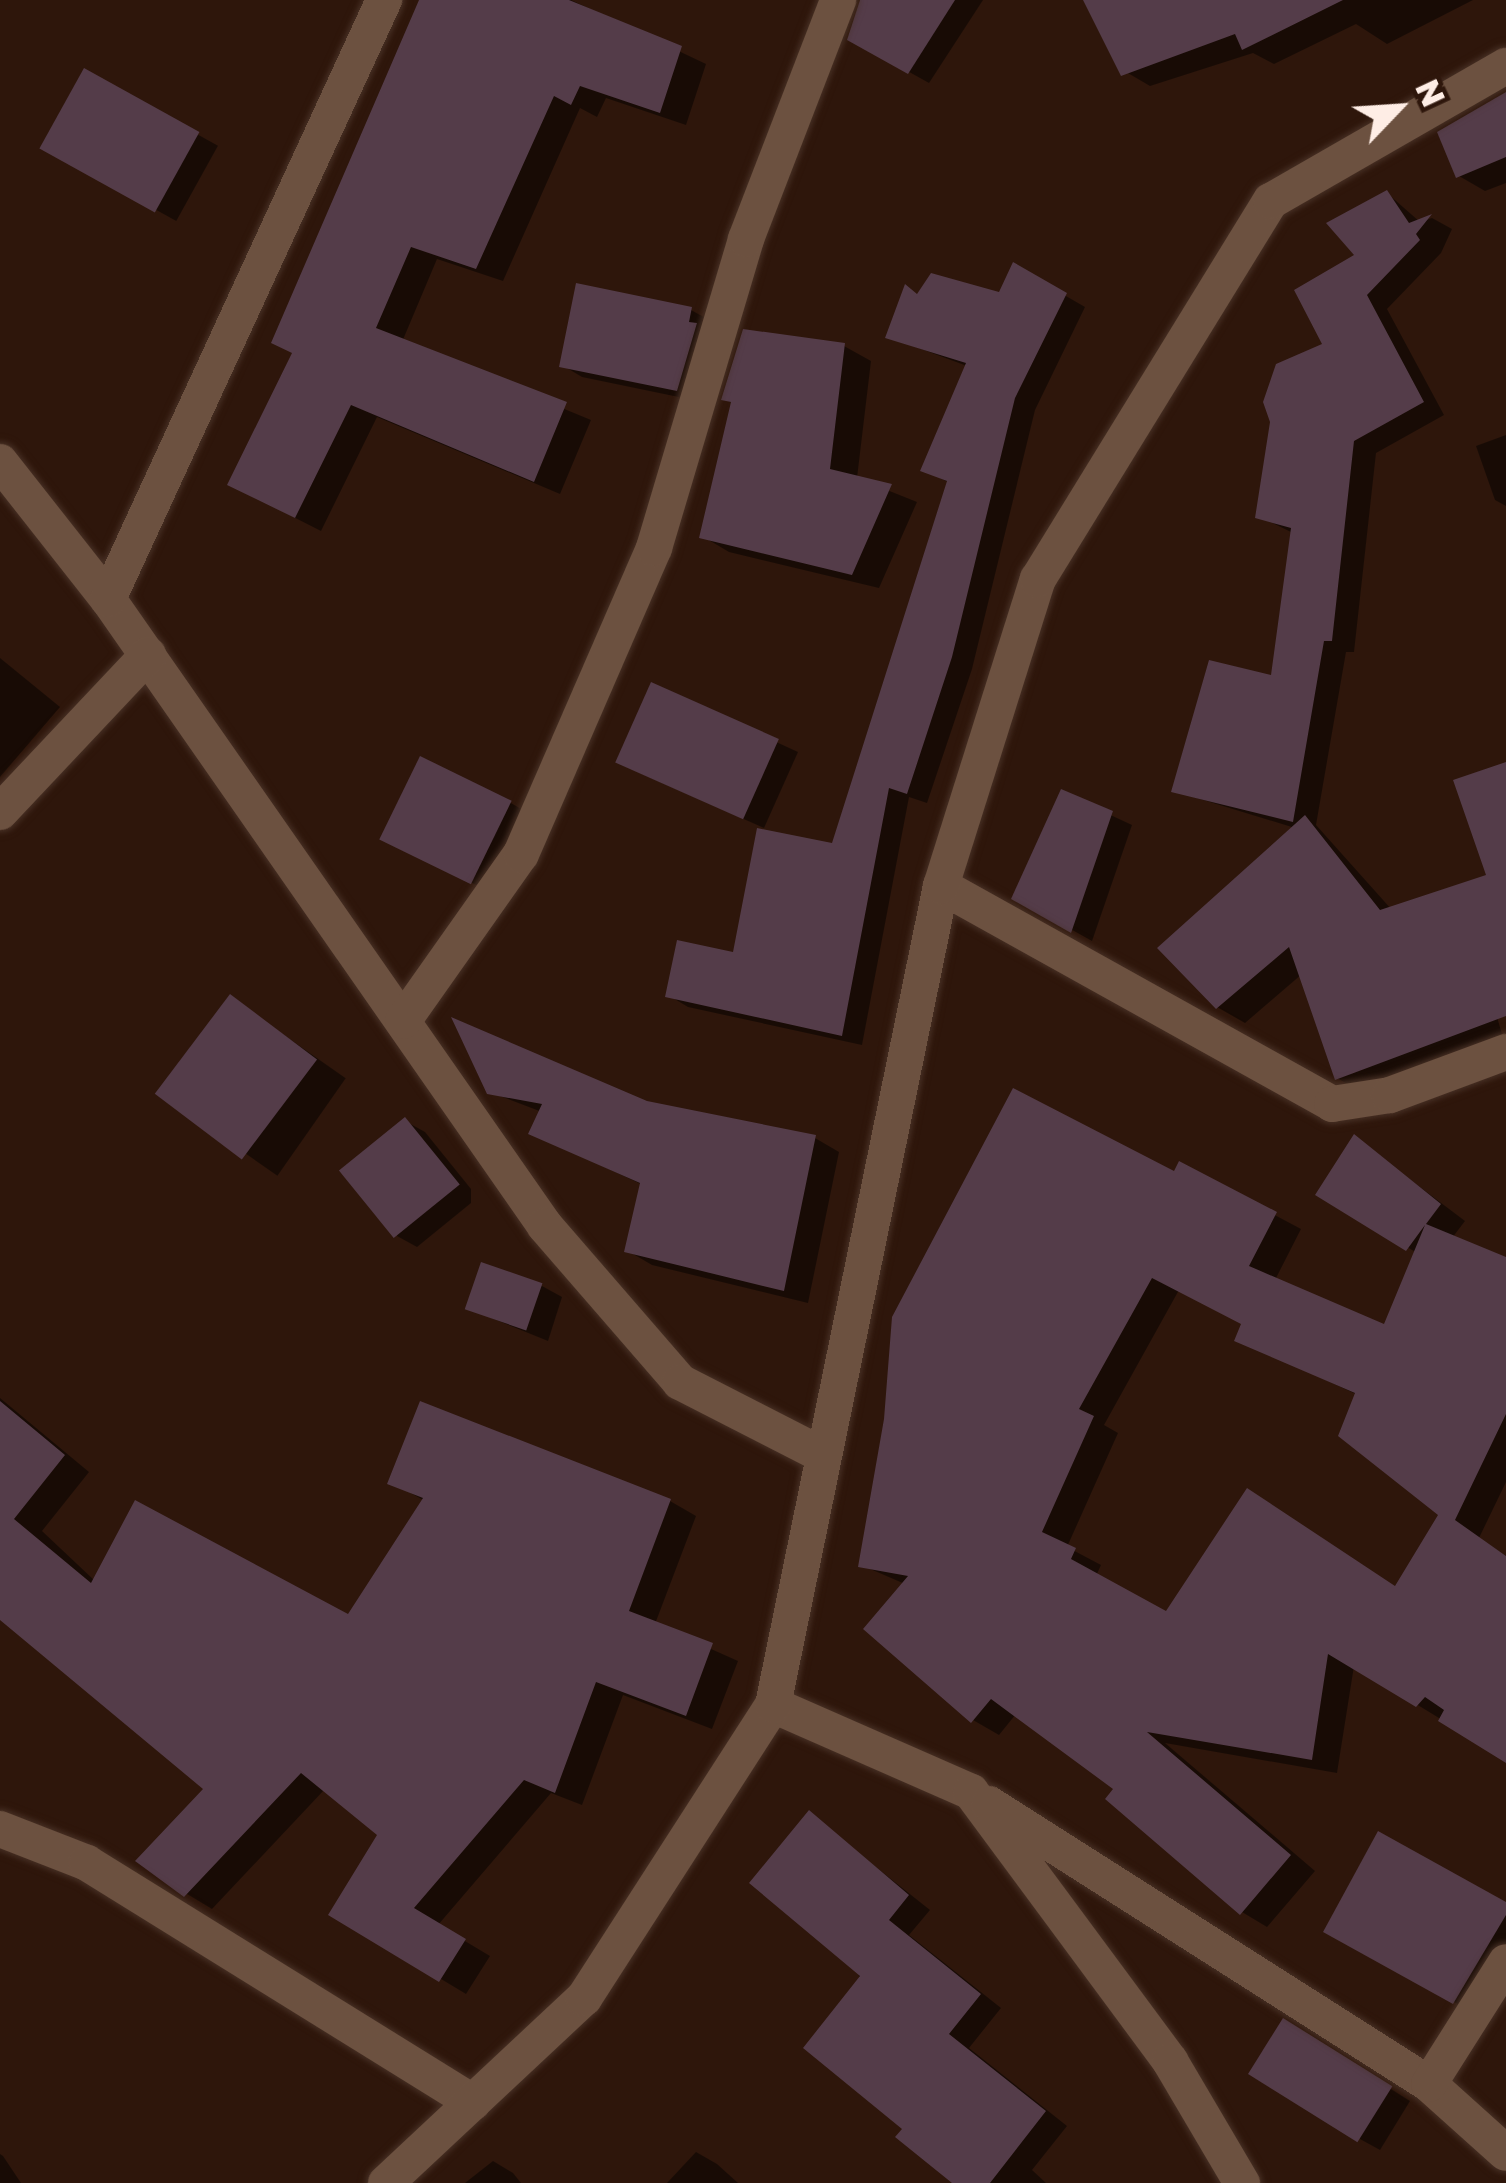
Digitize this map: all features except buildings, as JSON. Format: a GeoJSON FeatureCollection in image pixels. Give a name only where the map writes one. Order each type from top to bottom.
{"type":"FeatureCollection","features":[{"type":"Feature","properties":{"kind":"street"},"geometry":{"type":"LineString","coordinates":[[108,598],[384,0]]}},
{"type":"Feature","properties":{"kind":"street"},"geometry":{"type":"LineString","coordinates":[[403,1021],[521,854],[645,570],[746,239],[838,0]]}},
{"type":"Feature","properties":{"kind":"street"},"geometry":{"type":"LineString","coordinates":[[386,2183],[584,1998],[773,1705],[819,1453],[941,886],[1038,579],[1271,201],[1506,66]]}},
{"type":"Feature","properties":{"kind":"street"},"geometry":{"type":"LineString","coordinates":[[0,462],[108,598],[545,1226],[680,1382],[819,1453]]}},
{"type":"Feature","properties":{"kind":"street"},"geometry":{"type":"LineString","coordinates":[[0,812],[148,656]]}},
{"type":"Feature","properties":{"kind":"street"},"geometry":{"type":"LineString","coordinates":[[941,886],[1332,1104],[1390,1095],[1506,1052]]}},
{"type":"Feature","properties":{"kind":"street"},"geometry":{"type":"LineString","coordinates":[[773,1705],[970,1792],[1429,2084],[1506,2153]]}},
{"type":"Feature","properties":{"kind":"street"},"geometry":{"type":"LineString","coordinates":[[970,1792],[1170,2061],[1242,2183]]}},
{"type":"Feature","properties":{"kind":"street"},"geometry":{"type":"LineString","coordinates":[[0,1828],[87,1863],[472,2102]]}},
{"type":"Feature","properties":{"kind":"street"},"geometry":{"type":"LineString","coordinates":[[1429,2084],[1506,1962]]}}]}
